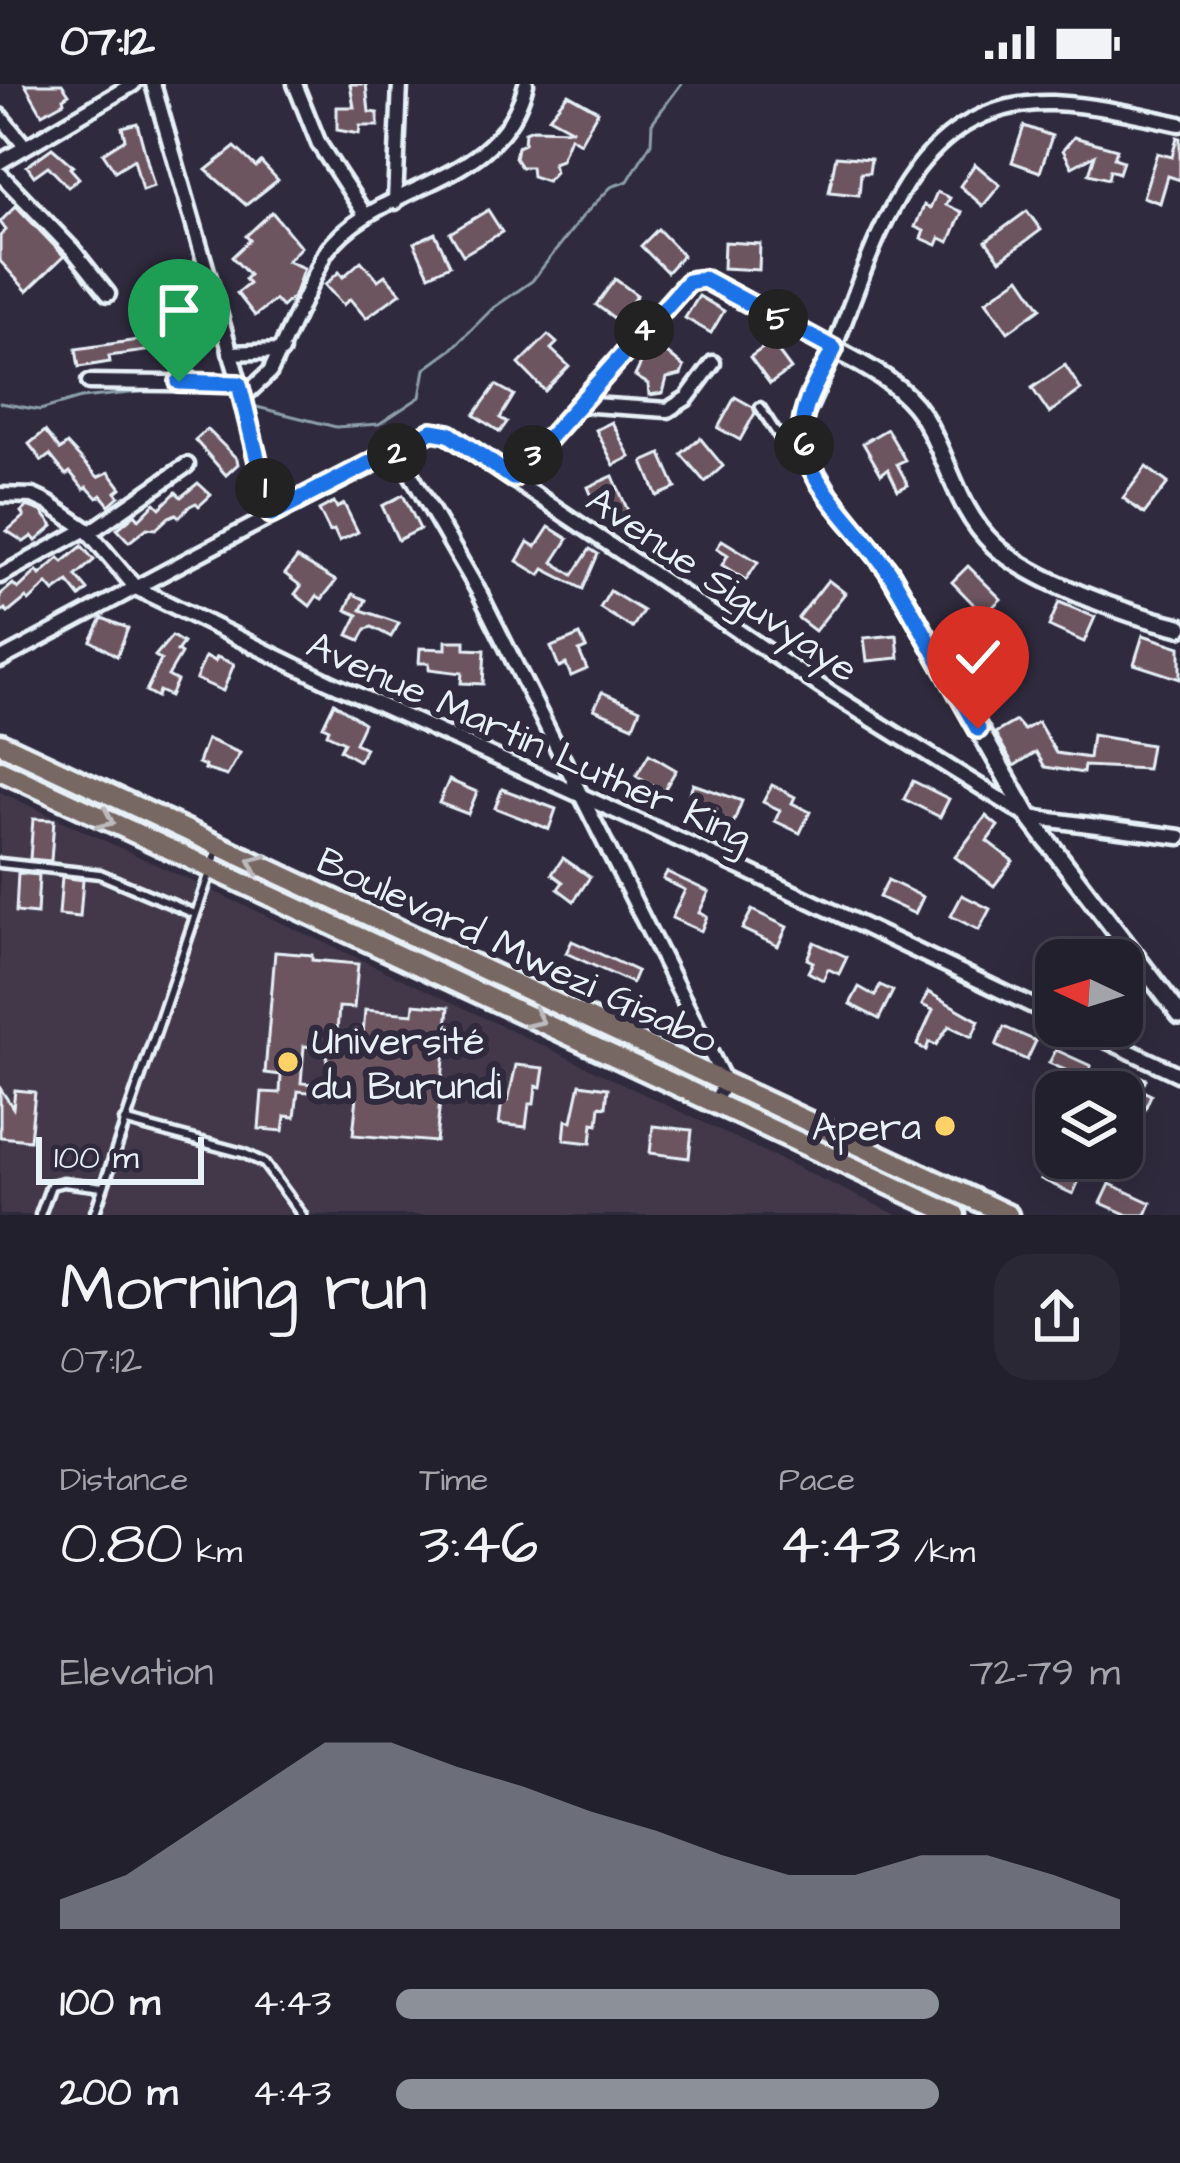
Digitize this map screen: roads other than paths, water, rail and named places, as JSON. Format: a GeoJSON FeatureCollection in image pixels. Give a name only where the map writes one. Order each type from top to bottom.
{"type":"FeatureCollection","features":[{"type":"Feature","properties":{"kind":"main road","name":"Boulevard Mwezi Gisabo"},"geometry":{"type":"LineString","coordinates":[[0,743],[1008,1215]]}},
{"type":"Feature","properties":{"kind":"main road","name":"Boulevard Mwezi Gisabo"},"geometry":{"type":"LineString","coordinates":[[0,770],[955,1215]]}},
{"type":"Feature","properties":{"kind":"main road"},"geometry":{"type":"LineString","coordinates":[[434,972],[445,952]]}},
{"type":"Feature","properties":{"kind":"street"},"geometry":{"type":"LineString","coordinates":[[0,162],[133,84]]}},
{"type":"Feature","properties":{"kind":"street"},"geometry":{"type":"LineString","coordinates":[[153,84],[250,421],[271,514]]}},
{"type":"Feature","properties":{"kind":"street"},"geometry":{"type":"LineString","coordinates":[[295,84],[319,143],[366,216]]}},
{"type":"Feature","properties":{"kind":"street"},"geometry":{"type":"LineString","coordinates":[[395,202],[400,84]]}},
{"type":"Feature","properties":{"kind":"street"},"geometry":{"type":"LineString","coordinates":[[89,382],[242,394],[270,372],[337,236],[366,216],[458,170],[489,147],[511,121],[526,84]]}},
{"type":"Feature","properties":{"kind":"street"},"geometry":{"type":"LineString","coordinates":[[1180,124],[1053,103],[1006,108],[975,118],[929,154],[890,206],[804,415],[802,436],[808,460],[889,572],[1029,817],[1180,1015]]}},
{"type":"Feature","properties":{"kind":"street"},"geometry":{"type":"LineString","coordinates":[[0,116],[24,145]]}},
{"type":"Feature","properties":{"kind":"street"},"geometry":{"type":"LineString","coordinates":[[0,174],[108,294]]}},
{"type":"Feature","properties":{"kind":"street"},"geometry":{"type":"LineString","coordinates":[[513,478],[692,279],[704,279],[892,382],[920,412],[965,507],[994,544],[1015,561],[1081,594],[1180,627]]}},
{"type":"Feature","properties":{"kind":"street"},"geometry":{"type":"LineString","coordinates":[[230,353],[282,351]]}},
{"type":"Feature","properties":{"kind":"street"},"geometry":{"type":"LineString","coordinates":[[577,404],[668,410],[687,398],[713,363]]}},
{"type":"Feature","properties":{"kind":"street","name":"Avenue Siguvyaye"},"geometry":{"type":"LineString","coordinates":[[0,659],[271,514],[441,431],[830,693],[1029,817]]}},
{"type":"Feature","properties":{"kind":"street"},"geometry":{"type":"LineString","coordinates":[[398,452],[480,594],[587,801],[724,1082],[716,1102]]}},
{"type":"Feature","properties":{"kind":"street"},"geometry":{"type":"LineString","coordinates":[[0,576],[87,531],[187,465]]}},
{"type":"Feature","properties":{"kind":"street","name":"Avenue Martin Luther King"},"geometry":{"type":"LineString","coordinates":[[0,495],[33,496],[87,531],[136,588],[1035,1007]]}},
{"type":"Feature","properties":{"kind":"street"},"geometry":{"type":"LineString","coordinates":[[1029,817],[1180,837]]}},
{"type":"Feature","properties":{"kind":"street"},"geometry":{"type":"LineString","coordinates":[[1121,1047],[1180,1075]]}},
{"type":"Feature","properties":{"kind":"lane"},"geometry":{"type":"LineString","coordinates":[[760,407],[788,451],[808,460]]}},
{"type":"Feature","properties":{"kind":"lane"},"geometry":{"type":"LineString","coordinates":[[94,1215],[220,846]]}},
{"type":"Feature","properties":{"kind":"lane"},"geometry":{"type":"LineString","coordinates":[[0,863],[100,874],[195,914]]}},
{"type":"Feature","properties":{"kind":"lane"},"geometry":{"type":"LineString","coordinates":[[124,1121],[264,1163],[302,1215]]}},
{"type":"Feature","properties":{"kind":"lane"},"geometry":{"type":"LineString","coordinates":[[40,1215],[51,1185],[103,1187]]}},
{"type":"Feature","properties":{"kind":"waterway"},"geometry":{"type":"LineString","coordinates":[[249,405],[336,427],[379,424],[420,397],[425,369],[493,308],[532,281],[582,217],[611,187],[628,181],[651,143],[652,123],[681,84]]}},
{"type":"Feature","properties":{"kind":"waterway"},"geometry":{"type":"LineString","coordinates":[[0,403],[40,410],[81,398],[169,389],[228,392],[236,397]]}},
{"type":"Feature","properties":{"kind":"place","name":"Université du Burundi"},"geometry":{"type":"Point","coordinates":[288,1062]}},
{"type":"Feature","properties":{"kind":"place","name":"Apera"},"geometry":{"type":"Point","coordinates":[945,1126]}}]}
